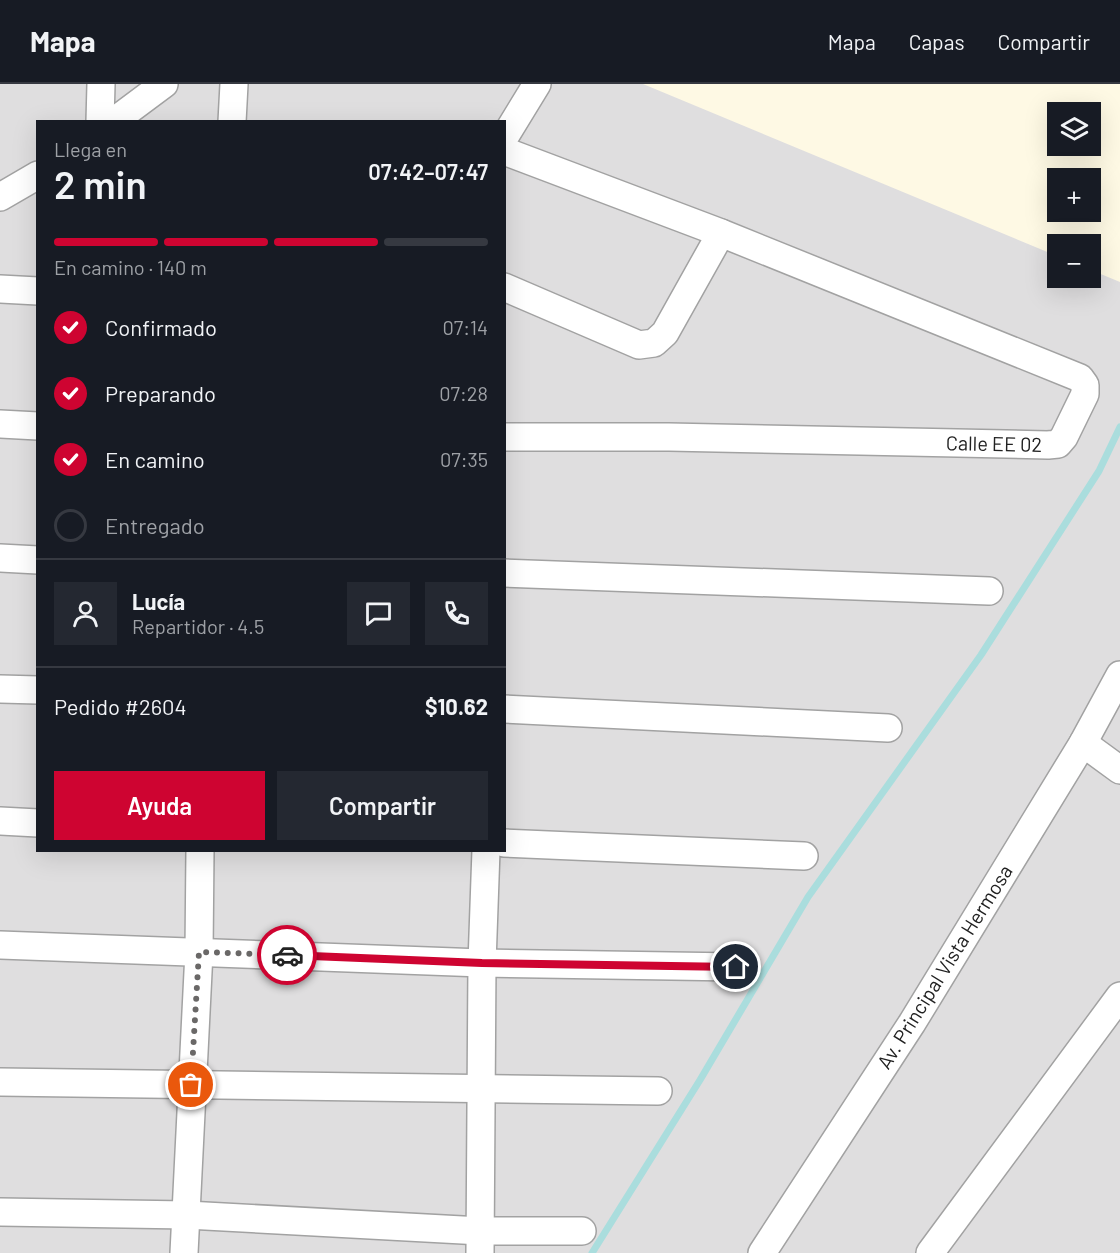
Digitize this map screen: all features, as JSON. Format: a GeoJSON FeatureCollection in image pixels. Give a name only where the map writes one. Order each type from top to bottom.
{"type":"FeatureCollection","features":[{"type":"Feature","properties":{"kind":"street"},"geometry":{"type":"LineString","coordinates":[[100,120],[101,84]]}},
{"type":"Feature","properties":{"kind":"street"},"geometry":{"type":"LineString","coordinates":[[116,120],[164,84]]}},
{"type":"Feature","properties":{"kind":"street"},"geometry":{"type":"LineString","coordinates":[[232,120],[234,84]]}},
{"type":"Feature","properties":{"kind":"street"},"geometry":{"type":"LineString","coordinates":[[506,135],[537,84]]}},
{"type":"Feature","properties":{"kind":"street"},"geometry":{"type":"LineString","coordinates":[[506,153],[722,233],[664,333],[654,343],[639,345],[506,288]]}},
{"type":"Feature","properties":{"kind":"street"},"geometry":{"type":"LineString","coordinates":[[0,197],[36,176]]}},
{"type":"Feature","properties":{"kind":"street","name":"Calle EE 02"},"geometry":{"type":"LineString","coordinates":[[506,437],[669,436],[1048,445],[1058,444],[1065,437],[1085,394],[1080,378],[722,233]]}},
{"type":"Feature","properties":{"kind":"street"},"geometry":{"type":"LineString","coordinates":[[0,289],[36,291]]}},
{"type":"Feature","properties":{"kind":"street"},"geometry":{"type":"LineString","coordinates":[[0,424],[36,426]]}},
{"type":"Feature","properties":{"kind":"street"},"geometry":{"type":"LineString","coordinates":[[0,558],[36,560]]}},
{"type":"Feature","properties":{"kind":"street"},"geometry":{"type":"LineString","coordinates":[[506,573],[989,591]]}},
{"type":"Feature","properties":{"kind":"street","name":"Av. Principal Vista Hermosa"},"geometry":{"type":"LineString","coordinates":[[762,1253],[912,1023],[1083,743],[1120,675]]}},
{"type":"Feature","properties":{"kind":"street"},"geometry":{"type":"LineString","coordinates":[[0,689],[36,690]]}},
{"type":"Feature","properties":{"kind":"street"},"geometry":{"type":"LineString","coordinates":[[506,709],[888,728]]}},
{"type":"Feature","properties":{"kind":"street"},"geometry":{"type":"LineString","coordinates":[[1083,743],[1120,770]]}},
{"type":"Feature","properties":{"kind":"street"},"geometry":{"type":"LineString","coordinates":[[0,821],[36,823]]}},
{"type":"Feature","properties":{"kind":"street"},"geometry":{"type":"LineString","coordinates":[[506,843],[804,856]]}},
{"type":"Feature","properties":{"kind":"street"},"geometry":{"type":"LineString","coordinates":[[184,1253],[199,952],[200,852]]}},
{"type":"Feature","properties":{"kind":"street"},"geometry":{"type":"LineString","coordinates":[[481,1242],[482,963],[486,852]]}},
{"type":"Feature","properties":{"kind":"street"},"geometry":{"type":"LineString","coordinates":[[0,945],[482,963],[736,967]]}},
{"type":"Feature","properties":{"kind":"street"},"geometry":{"type":"LineString","coordinates":[[930,1253],[1120,996]]}},
{"type":"Feature","properties":{"kind":"street"},"geometry":{"type":"LineString","coordinates":[[0,1082],[658,1091]]}},
{"type":"Feature","properties":{"kind":"street"},"geometry":{"type":"LineString","coordinates":[[0,1212],[187,1215],[481,1242],[582,1231]]}},
{"type":"Feature","properties":{"kind":"shaded area"},"geometry":{"type":"Polygon","coordinates":[[[0,84],[1120,84],[1120,1253],[0,1253],[0,84]]]}},
{"type":"Feature","properties":{"kind":"shaded area"},"geometry":{"type":"Polygon","coordinates":[[[643,84],[1120,84],[1120,282],[1101,274],[1101,234],[1047,234],[1047,252],[643,84]]]}},
{"type":"Feature","properties":{"kind":"waterway"},"geometry":{"type":"LineString","coordinates":[[592,1253],[700,1080],[808,897],[981,655],[1099,471],[1120,427]]}},
{"type":"Feature","properties":{"kind":"way so far"},"geometry":{"type":"LineString","coordinates":[[191,1085],[199,952],[287,955]]}},
{"type":"Feature","properties":{"kind":"route"},"geometry":{"type":"LineString","coordinates":[[287,955],[482,963],[736,967]]}}]}
